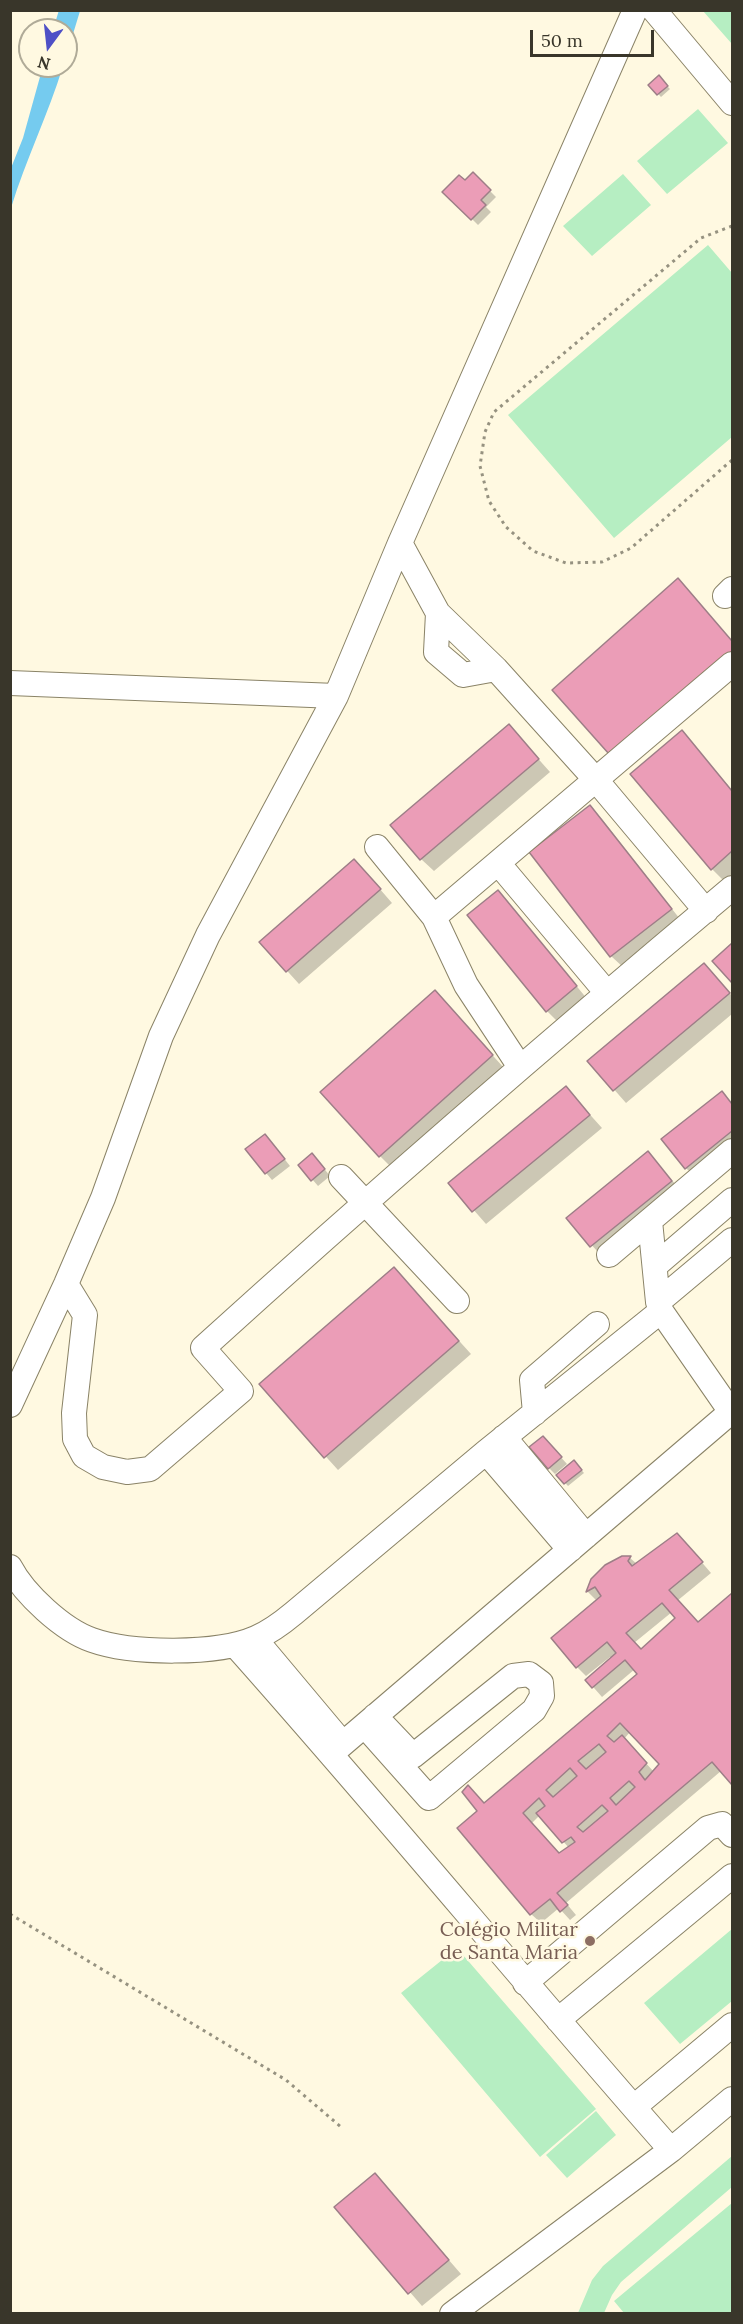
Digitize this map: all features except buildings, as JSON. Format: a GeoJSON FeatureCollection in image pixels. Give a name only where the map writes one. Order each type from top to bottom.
{"type":"FeatureCollection","features":[{"type":"Feature","properties":{"kind":"lane"},"geometry":{"type":"LineString","coordinates":[[10,1405],[103,1198],[161,1036],[208,935],[336,696],[400,543],[635,10]]}},
{"type":"Feature","properties":{"kind":"lane"},"geometry":{"type":"LineString","coordinates":[[654,10],[732,103]]}},
{"type":"Feature","properties":{"kind":"lane"},"geometry":{"type":"LineString","coordinates":[[400,543],[438,613],[496,669],[596,780],[706,911]]}},
{"type":"Feature","properties":{"kind":"lane"},"geometry":{"type":"LineString","coordinates":[[434,917],[732,664]]}},
{"type":"Feature","properties":{"kind":"lane"},"geometry":{"type":"LineString","coordinates":[[10,683],[336,696]]}},
{"type":"Feature","properties":{"kind":"lane"},"geometry":{"type":"LineString","coordinates":[[377,847],[434,917],[466,985],[520,1067]]}},
{"type":"Feature","properties":{"kind":"lane"},"geometry":{"type":"LineString","coordinates":[[498,863],[607,993]]}},
{"type":"Feature","properties":{"kind":"lane"},"geometry":{"type":"LineString","coordinates":[[66,1284],[85,1315],[74,1413],[75,1439],[84,1456],[103,1467],[127,1472],[150,1469],[241,1391],[202,1348],[364,1202],[732,888]]}},
{"type":"Feature","properties":{"kind":"lane"},"geometry":{"type":"LineString","coordinates":[[609,1255],[732,1151]]}},
{"type":"Feature","properties":{"kind":"lane"},"geometry":{"type":"LineString","coordinates":[[341,1177],[457,1301]]}},
{"type":"Feature","properties":{"kind":"lane"},"geometry":{"type":"LineString","coordinates":[[655,1266],[732,1200]]}},
{"type":"Feature","properties":{"kind":"lane"},"geometry":{"type":"LineString","coordinates":[[338,1749],[732,1412],[659,1307],[651,1221]]}},
{"type":"Feature","properties":{"kind":"lane"},"geometry":{"type":"LineString","coordinates":[[10,1567],[16,1578],[37,1602],[59,1620],[91,1640],[144,1650],[202,1649],[245,1642],[276,1628],[535,1413],[659,1307],[732,1240]]}},
{"type":"Feature","properties":{"kind":"lane"},"geometry":{"type":"LineString","coordinates":[[535,1413],[532,1380],[597,1324]]}},
{"type":"Feature","properties":{"kind":"lane"},"geometry":{"type":"LineString","coordinates":[[495,1444],[578,1543]]}},
{"type":"Feature","properties":{"kind":"lane"},"geometry":{"type":"LineString","coordinates":[[245,1642],[640,2102],[672,2150]]}},
{"type":"Feature","properties":{"kind":"lane"},"geometry":{"type":"LineString","coordinates":[[529,1674],[542,1683],[542,1696],[534,1710],[429,1798],[370,1721],[413,1756],[513,1676],[529,1674]]}},
{"type":"Feature","properties":{"kind":"lane"},"geometry":{"type":"LineString","coordinates":[[531,1977],[708,1828],[722,1824],[732,1835]]}},
{"type":"Feature","properties":{"kind":"lane"},"geometry":{"type":"LineString","coordinates":[[564,2015],[732,1876]]}},
{"type":"Feature","properties":{"kind":"lane"},"geometry":{"type":"LineString","coordinates":[[640,2102],[732,2025]]}},
{"type":"Feature","properties":{"kind":"lane"},"geometry":{"type":"LineString","coordinates":[[452,2313],[672,2150],[732,2099]]}},
{"type":"Feature","properties":{"kind":"path"},"geometry":{"type":"LineString","coordinates":[[732,226],[700,238],[494,412],[485,432],[480,466],[489,501],[506,527],[533,551],[566,563],[602,562],[631,548],[732,460]]}},
{"type":"Feature","properties":{"kind":"path"},"geometry":{"type":"LineString","coordinates":[[10,1914],[286,2080],[341,2127]]}},
{"type":"Feature","properties":{"kind":"green space"},"geometry":{"type":"Polygon","coordinates":[[[703,11],[732,11],[732,44],[703,11]]]}},
{"type":"Feature","properties":{"kind":"green space"},"geometry":{"type":"Polygon","coordinates":[[[698,109],[728,143],[667,194],[637,161],[698,109]]]}},
{"type":"Feature","properties":{"kind":"green space"},"geometry":{"type":"Polygon","coordinates":[[[623,174],[651,205],[592,256],[563,226],[623,174]]]}},
{"type":"Feature","properties":{"kind":"green space"},"geometry":{"type":"Polygon","coordinates":[[[708,245],[732,273],[732,437],[614,538],[508,415],[708,245]]]}},
{"type":"Feature","properties":{"kind":"green space"},"geometry":{"type":"Polygon","coordinates":[[[732,1929],[732,2001],[680,2044],[644,2003],[732,1929]]]}},
{"type":"Feature","properties":{"kind":"green space"},"geometry":{"type":"Polygon","coordinates":[[[457,1948],[596,2109],[540,2157],[401,1993],[457,1948]]]}},
{"type":"Feature","properties":{"kind":"green space"},"geometry":{"type":"Polygon","coordinates":[[[596,2111],[616,2135],[567,2178],[546,2155],[596,2111]]]}},
{"type":"Feature","properties":{"kind":"green space"},"geometry":{"type":"Polygon","coordinates":[[[732,2156],[732,2187],[621,2282],[604,2313],[578,2313],[592,2280],[603,2266],[732,2156]]]}},
{"type":"Feature","properties":{"kind":"green space"},"geometry":{"type":"Polygon","coordinates":[[[732,2203],[732,2313],[624,2313],[614,2301],[732,2203]]]}},
{"type":"Feature","properties":{"kind":"water"},"geometry":{"type":"Polygon","coordinates":[[[59,10],[80,11],[78,18],[57,18],[59,10]]]}},
{"type":"Feature","properties":{"kind":"water"},"geometry":{"type":"Polygon","coordinates":[[[40,78],[59,78],[11,208],[11,168],[23,138],[40,78]]]}},
{"type":"Feature","properties":{"kind":"place","name":"Colégio Militar de Santa Maria"},"geometry":{"type":"Point","coordinates":[590,1941]}}]}
